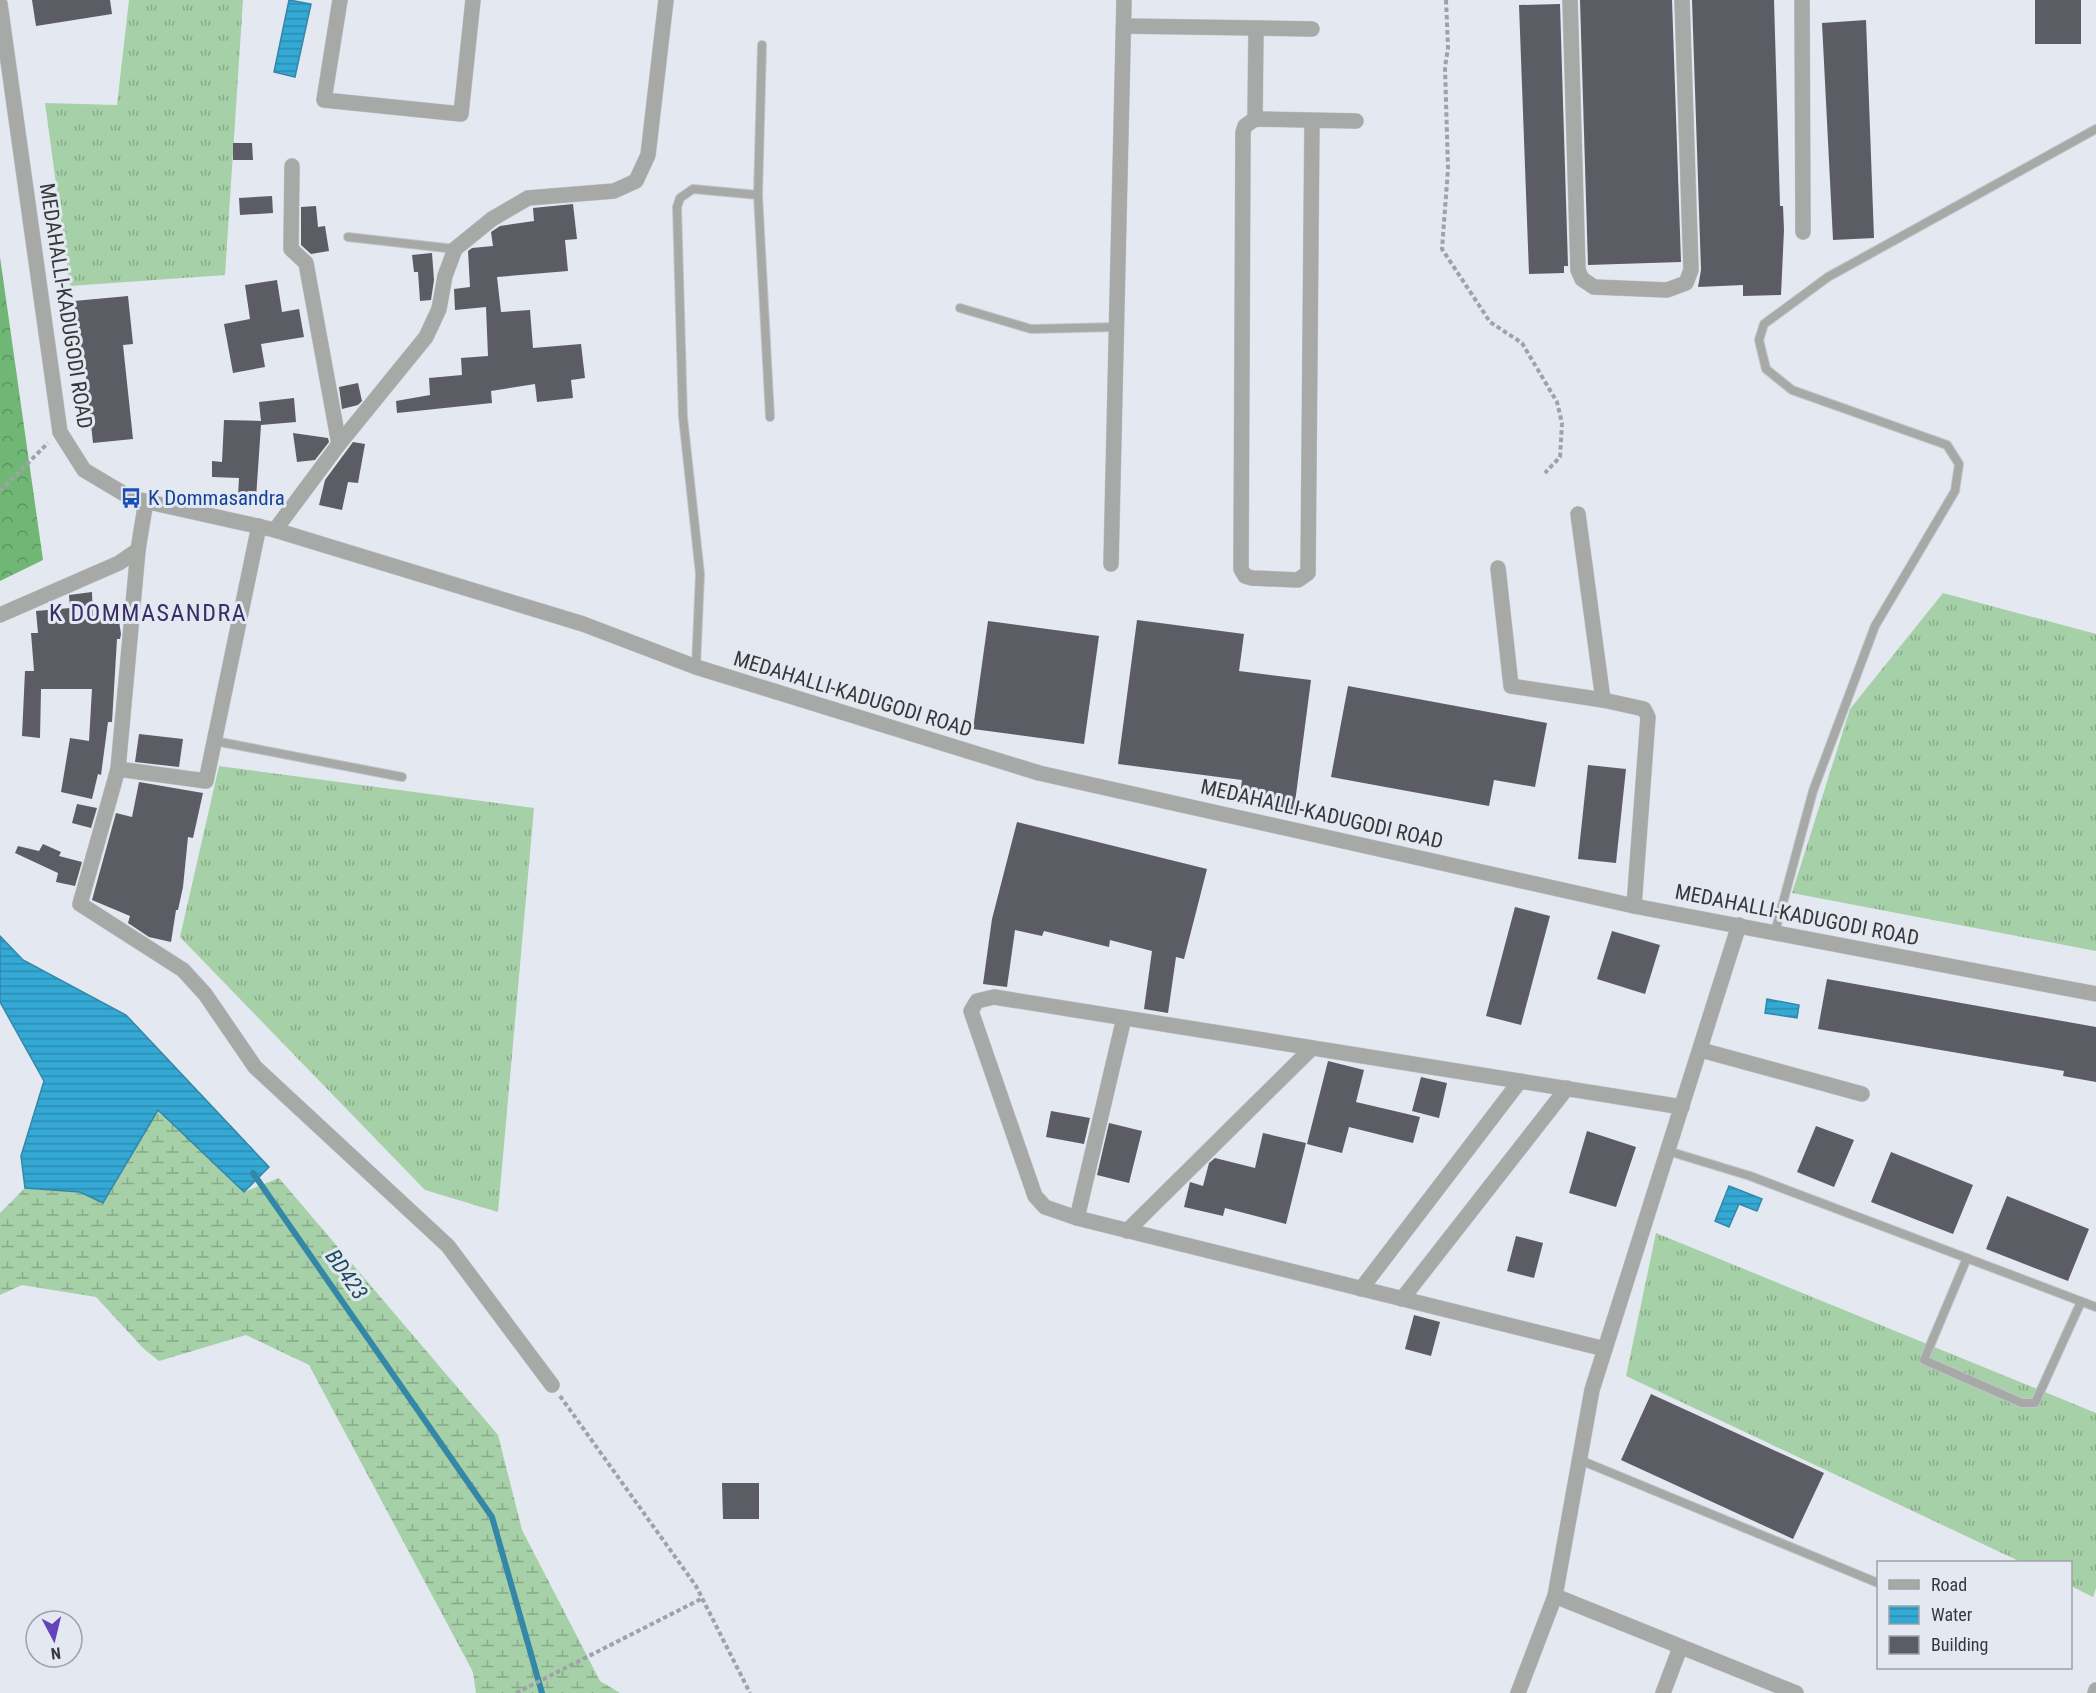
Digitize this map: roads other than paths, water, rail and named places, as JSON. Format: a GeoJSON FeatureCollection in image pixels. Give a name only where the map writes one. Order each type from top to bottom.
{"type":"FeatureCollection","features":[{"type":"Feature","properties":{"kind":"street"},"geometry":{"type":"LineString","coordinates":[[340,0],[324,100],[461,114],[473,0]]}},
{"type":"Feature","properties":{"kind":"street"},"geometry":{"type":"LineString","coordinates":[[275,530],[339,444],[426,338],[439,309],[445,276],[455,249],[492,219],[528,198],[614,191],[636,181],[648,155],[666,0]]}},
{"type":"Feature","properties":{"kind":"street"},"geometry":{"type":"LineString","coordinates":[[1111,564],[1125,0]]}},
{"type":"Feature","properties":{"kind":"street"},"geometry":{"type":"LineString","coordinates":[[1570,0],[1578,270],[1582,279],[1594,287],[1667,291],[1686,283],[1692,270],[1682,0]]}},
{"type":"Feature","properties":{"kind":"street"},"geometry":{"type":"LineString","coordinates":[[1802,0],[1803,232]]}},
{"type":"Feature","properties":{"kind":"street","name":"MEDAHALLI-KADUGODI ROAD"},"geometry":{"type":"LineString","coordinates":[[0,4],[60,432],[84,470],[131,498],[275,530],[583,624],[696,667],[1038,773],[1634,906],[2096,994]]}},
{"type":"Feature","properties":{"kind":"street"},"geometry":{"type":"LineString","coordinates":[[1124,26],[1312,29]]}},
{"type":"Feature","properties":{"kind":"street"},"geometry":{"type":"LineString","coordinates":[[1255,119],[1256,29]]}},
{"type":"Feature","properties":{"kind":"street"},"geometry":{"type":"LineString","coordinates":[[1312,120],[1308,573],[1298,580],[1252,578],[1245,576],[1241,569],[1243,132],[1245,126],[1255,119],[1312,120],[1356,121]]}},
{"type":"Feature","properties":{"kind":"street"},"geometry":{"type":"LineString","coordinates":[[292,166],[291,249],[306,263],[339,444]]}},
{"type":"Feature","properties":{"kind":"street"},"geometry":{"type":"LineString","coordinates":[[146,501],[138,550],[118,769],[80,904],[183,970],[205,994],[255,1066],[448,1245],[552,1385]]}},
{"type":"Feature","properties":{"kind":"street"},"geometry":{"type":"LineString","coordinates":[[1578,514],[1603,700]]}},
{"type":"Feature","properties":{"kind":"street"},"geometry":{"type":"LineString","coordinates":[[118,769],[206,781],[259,526]]}},
{"type":"Feature","properties":{"kind":"street"},"geometry":{"type":"LineString","coordinates":[[0,615],[119,563],[138,550]]}},
{"type":"Feature","properties":{"kind":"street"},"geometry":{"type":"LineString","coordinates":[[1498,568],[1511,686],[1603,700],[1644,709],[1648,717],[1634,906]]}},
{"type":"Feature","properties":{"kind":"street"},"geometry":{"type":"LineString","coordinates":[[1518,1693],[1555,1596],[1592,1390],[1739,925]]}},
{"type":"Feature","properties":{"kind":"street"},"geometry":{"type":"LineString","coordinates":[[1605,1349],[1127,1231],[1045,1207],[1035,1196],[971,1011],[977,1001],[994,998],[1682,1107]]}},
{"type":"Feature","properties":{"kind":"street"},"geometry":{"type":"LineString","coordinates":[[1077,1218],[1124,1018]]}},
{"type":"Feature","properties":{"kind":"street"},"geometry":{"type":"LineString","coordinates":[[1127,1231],[1312,1048]]}},
{"type":"Feature","properties":{"kind":"street"},"geometry":{"type":"LineString","coordinates":[[1701,1050],[1862,1094]]}},
{"type":"Feature","properties":{"kind":"street"},"geometry":{"type":"LineString","coordinates":[[1361,1289],[1520,1081]]}},
{"type":"Feature","properties":{"kind":"street"},"geometry":{"type":"LineString","coordinates":[[1402,1299],[1567,1088]]}},
{"type":"Feature","properties":{"kind":"street"},"geometry":{"type":"LineString","coordinates":[[1555,1596],[1796,1693]]}},
{"type":"Feature","properties":{"kind":"street"},"geometry":{"type":"LineString","coordinates":[[1663,1693],[1680,1648]]}},
{"type":"Feature","properties":{"kind":"lane"},"geometry":{"type":"LineString","coordinates":[[762,45],[758,195],[770,417]]}},
{"type":"Feature","properties":{"kind":"lane"},"geometry":{"type":"LineString","coordinates":[[1775,932],[1813,791],[1875,626],[1955,491],[1959,464],[1947,445],[1792,390],[1766,369],[1760,350],[1764,324],[1828,277],[2096,129]]}},
{"type":"Feature","properties":{"kind":"lane"},"geometry":{"type":"LineString","coordinates":[[696,667],[700,574],[682,417],[676,207],[682,195],[693,189],[758,195]]}},
{"type":"Feature","properties":{"kind":"lane"},"geometry":{"type":"LineString","coordinates":[[348,237],[455,249]]}},
{"type":"Feature","properties":{"kind":"lane"},"geometry":{"type":"LineString","coordinates":[[960,308],[1031,329],[1117,327]]}},
{"type":"Feature","properties":{"kind":"lane"},"geometry":{"type":"LineString","coordinates":[[215,741],[402,777]]}},
{"type":"Feature","properties":{"kind":"lane"},"geometry":{"type":"LineString","coordinates":[[1668,1151],[1750,1176],[2096,1307]]}},
{"type":"Feature","properties":{"kind":"lane"},"geometry":{"type":"LineString","coordinates":[[1967,1258],[1924,1360],[2022,1403],[2035,1403],[2081,1302]]}},
{"type":"Feature","properties":{"kind":"lane"},"geometry":{"type":"LineString","coordinates":[[1580,1460],[1877,1583]]}},
{"type":"Feature","properties":{"kind":"water"},"geometry":{"type":"Polygon","coordinates":[[[289,0],[311,4],[295,77],[274,72],[289,0]]]}},
{"type":"Feature","properties":{"kind":"water"},"geometry":{"type":"Polygon","coordinates":[[[0,936],[23,960],[126,1015],[269,1167],[244,1192],[158,1110],[103,1203],[80,1192],[25,1188],[21,1156],[44,1081],[0,1002],[0,936]]]}},
{"type":"Feature","properties":{"kind":"water"},"geometry":{"type":"Polygon","coordinates":[[[1767,999],[1799,1005],[1797,1018],[1765,1013],[1767,999]]]}},
{"type":"Feature","properties":{"kind":"water"},"geometry":{"type":"Polygon","coordinates":[[[1729,1186],[1762,1199],[1757,1211],[1739,1204],[1729,1227],[1715,1221],[1729,1186]]]}},
{"type":"Feature","properties":{"kind":"waterway","name":"BD423"},"geometry":{"type":"LineString","coordinates":[[253,1173],[492,1517],[542,1693]]}},
{"type":"Feature","properties":{"kind":"place","name":"K Dommasandra"},"geometry":{"type":"Point","coordinates":[131,498]}},
{"type":"Feature","properties":{"kind":"district","name":"K DOMMASANDRA"},"geometry":{"type":"Point","coordinates":[148,613]}}]}
